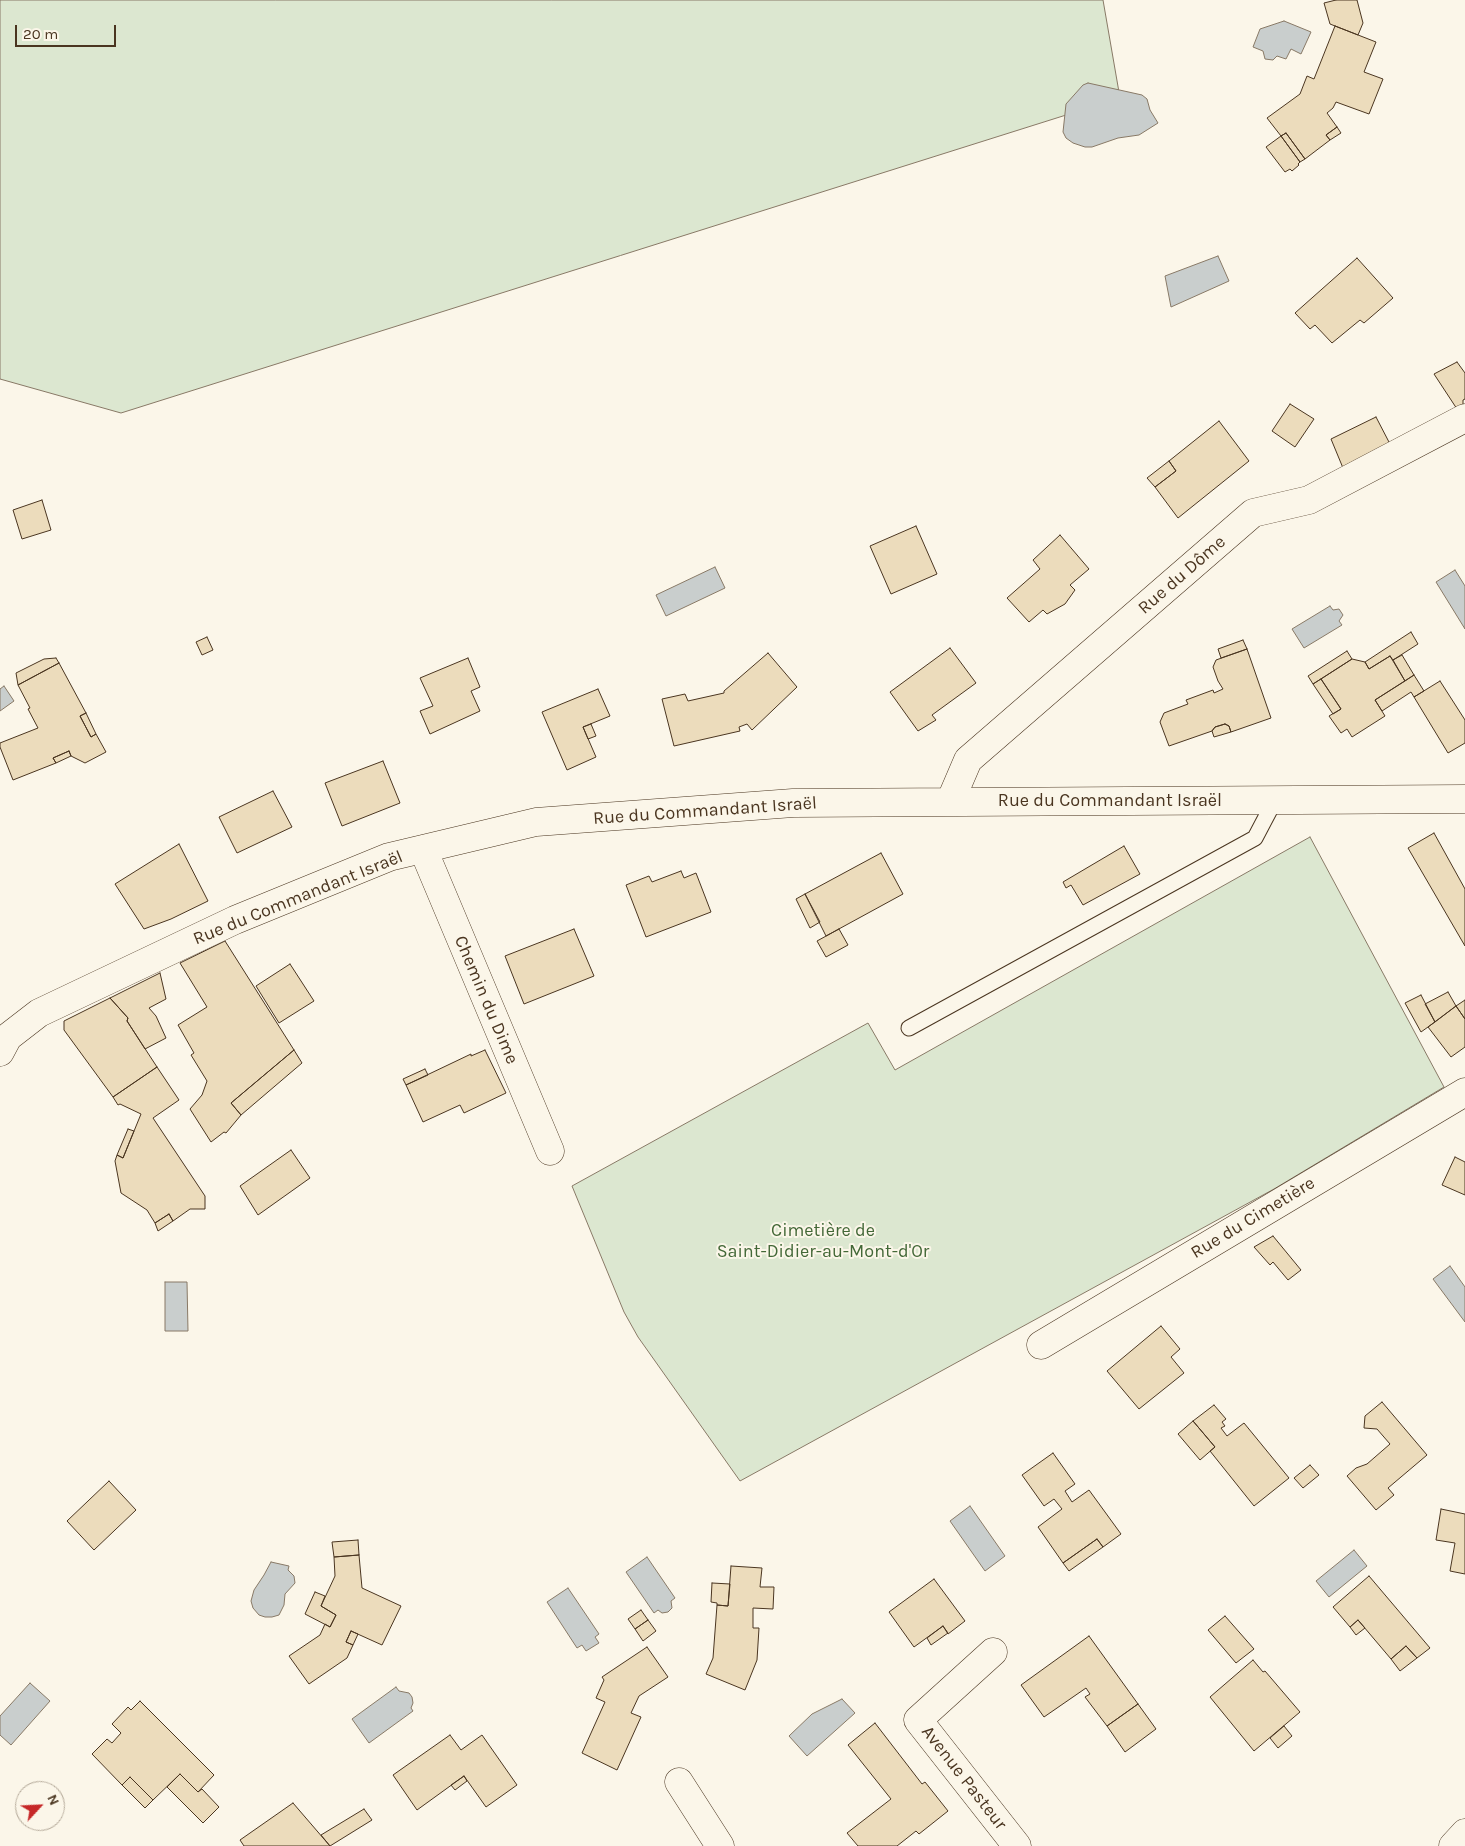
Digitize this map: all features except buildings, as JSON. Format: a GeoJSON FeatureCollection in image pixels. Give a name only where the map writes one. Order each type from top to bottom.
{"type":"FeatureCollection","features":[{"type":"Feature","properties":{"kind":"street","name":"Rue du Dôme"},"geometry":{"type":"LineString","coordinates":[[950,802],[968,760],[1254,513],[1309,500],[1465,418]]}},
{"type":"Feature","properties":{"kind":"street","name":"Rue du Commandant Israël"},"geometry":{"type":"LineString","coordinates":[[2,1043],[39,1013],[235,920],[389,857],[536,822],[792,803],[1465,799]]}},
{"type":"Feature","properties":{"kind":"street","name":"Chemin du Dime"},"geometry":{"type":"LineString","coordinates":[[423,849],[550,1150]]}},
{"type":"Feature","properties":{"kind":"street","name":"Rue du Cimetière"},"geometry":{"type":"LineString","coordinates":[[1041,1345],[1465,1092]]}},
{"type":"Feature","properties":{"kind":"street","name":"Avenue Pasteur"},"geometry":{"type":"LineString","coordinates":[[993,1652],[918,1720],[1017,1846]]}},
{"type":"Feature","properties":{"kind":"street"},"geometry":{"type":"LineString","coordinates":[[679,1782],[720,1846]]}},
{"type":"Feature","properties":{"kind":"street"},"geometry":{"type":"LineString","coordinates":[[1453,1846],[1465,1833]]}},
{"type":"Feature","properties":{"kind":"lane"},"geometry":{"type":"LineString","coordinates":[[909,1028],[1255,838],[1275,800]]}},
{"type":"Feature","properties":{"kind":"green space"},"geometry":{"type":"Polygon","coordinates":[[[0,0],[1103,0],[1120,98],[121,413],[0,379],[0,0]]]}},
{"type":"Feature","properties":{"kind":"green space","name":"Cimetière de Saint-Didier-au-Mont-d'Or"},"geometry":{"type":"Polygon","coordinates":[[[1310,837],[1444,1087],[1274,1189],[740,1481],[638,1337],[624,1312],[572,1186],[868,1023],[895,1070],[1310,837]]]}},
{"type":"Feature","properties":{"kind":"shaded area"},"geometry":{"type":"Polygon","coordinates":[[[1284,21],[1311,32],[1301,54],[1291,49],[1286,59],[1277,56],[1273,60],[1265,59],[1263,51],[1253,47],[1260,29],[1284,21]]]}},
{"type":"Feature","properties":{"kind":"shaded area"},"geometry":{"type":"Polygon","coordinates":[[[1088,83],[1142,95],[1147,99],[1150,110],[1158,123],[1139,135],[1118,138],[1092,147],[1073,143],[1066,138],[1063,132],[1066,104],[1083,85],[1088,83]]]}},
{"type":"Feature","properties":{"kind":"shaded area"},"geometry":{"type":"Polygon","coordinates":[[[1218,256],[1229,281],[1171,307],[1165,276],[1218,256]]]}},
{"type":"Feature","properties":{"kind":"shaded area"},"geometry":{"type":"Polygon","coordinates":[[[715,567],[725,588],[666,616],[656,595],[715,567]]]}},
{"type":"Feature","properties":{"kind":"shaded area"},"geometry":{"type":"Polygon","coordinates":[[[1455,570],[1465,586],[1465,629],[1436,582],[1455,570]]]}},
{"type":"Feature","properties":{"kind":"shaded area"},"geometry":{"type":"Polygon","coordinates":[[[1330,606],[1333,610],[1339,609],[1343,615],[1339,621],[1342,625],[1304,648],[1292,629],[1330,606]]]}},
{"type":"Feature","properties":{"kind":"shaded area"},"geometry":{"type":"Polygon","coordinates":[[[4,686],[14,701],[0,711],[0,689],[4,686]]]}},
{"type":"Feature","properties":{"kind":"shaded area"},"geometry":{"type":"Polygon","coordinates":[[[1450,1266],[1465,1287],[1465,1322],[1433,1279],[1450,1266]]]}},
{"type":"Feature","properties":{"kind":"shaded area"},"geometry":{"type":"Polygon","coordinates":[[[165,1282],[187,1282],[188,1331],[165,1331],[165,1282]]]}},
{"type":"Feature","properties":{"kind":"shaded area"},"geometry":{"type":"Polygon","coordinates":[[[970,1506],[1005,1556],[985,1571],[950,1521],[970,1506]]]}},
{"type":"Feature","properties":{"kind":"shaded area"},"geometry":{"type":"Polygon","coordinates":[[[1354,1550],[1367,1566],[1329,1597],[1316,1581],[1354,1550]]]}},
{"type":"Feature","properties":{"kind":"shaded area"},"geometry":{"type":"Polygon","coordinates":[[[647,1557],[675,1598],[671,1601],[672,1608],[668,1612],[662,1613],[658,1610],[654,1613],[626,1572],[647,1557]]]}},
{"type":"Feature","properties":{"kind":"shaded area"},"geometry":{"type":"Polygon","coordinates":[[[271,1562],[289,1566],[288,1570],[294,1576],[295,1583],[285,1594],[284,1605],[279,1615],[265,1617],[259,1615],[253,1608],[251,1601],[254,1590],[271,1562]]]}},
{"type":"Feature","properties":{"kind":"shaded area"},"geometry":{"type":"Polygon","coordinates":[[[568,1588],[599,1634],[595,1637],[599,1643],[586,1651],[582,1645],[577,1648],[547,1602],[568,1588]]]}},
{"type":"Feature","properties":{"kind":"shaded area"},"geometry":{"type":"Polygon","coordinates":[[[30,1683],[50,1701],[11,1745],[0,1735],[0,1716],[30,1683]]]}},
{"type":"Feature","properties":{"kind":"shaded area"},"geometry":{"type":"Polygon","coordinates":[[[396,1687],[399,1691],[409,1693],[412,1697],[413,1703],[411,1708],[413,1711],[369,1743],[352,1719],[396,1687]]]}},
{"type":"Feature","properties":{"kind":"shaded area"},"geometry":{"type":"Polygon","coordinates":[[[842,1699],[855,1713],[807,1756],[789,1736],[812,1714],[842,1699]]]}}]}
